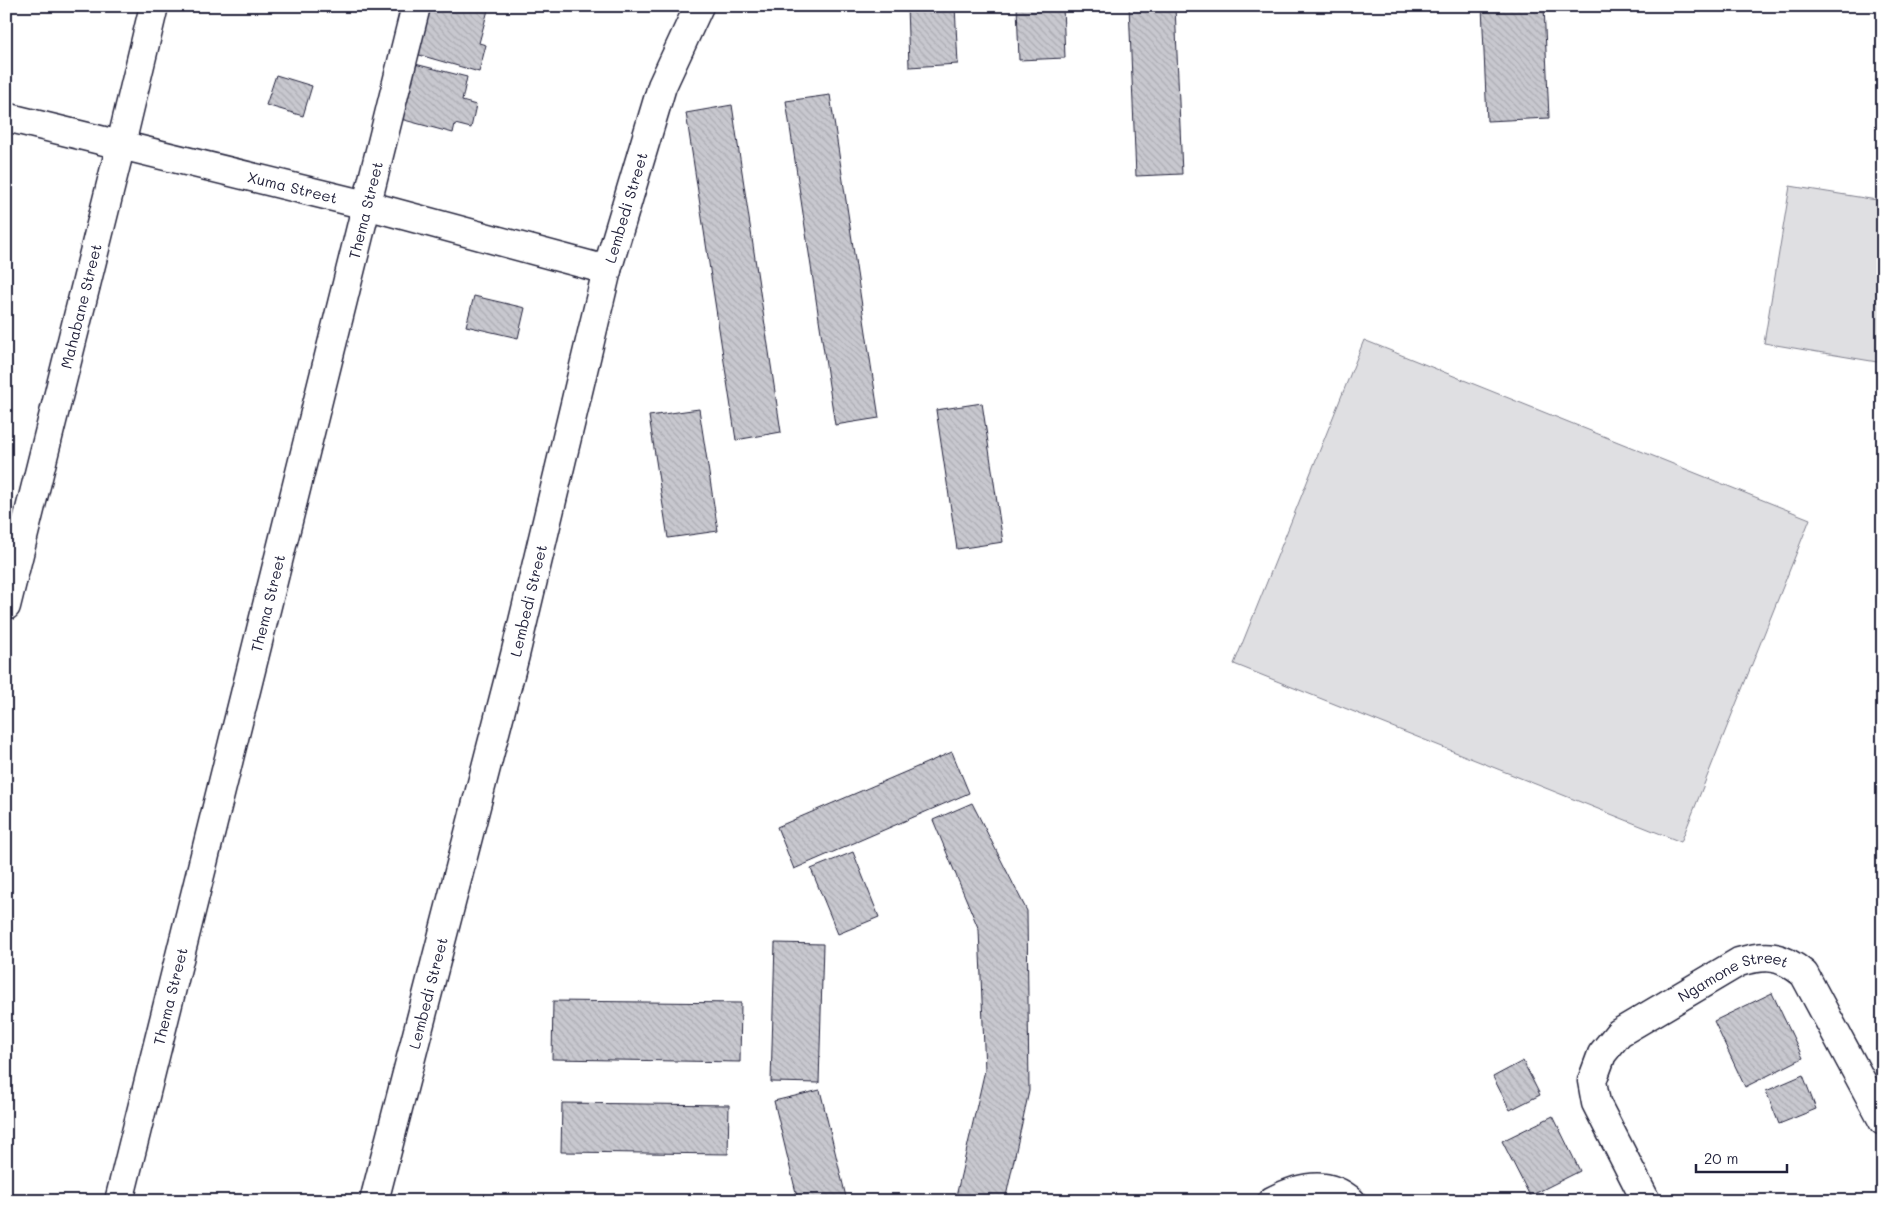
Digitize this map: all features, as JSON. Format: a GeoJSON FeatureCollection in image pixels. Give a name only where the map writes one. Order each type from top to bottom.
{"type":"FeatureCollection","features":[{"type":"Feature","properties":{"kind":"street","name":"Mahabane Street"},"geometry":{"type":"LineString","coordinates":[[6,606],[154,6]]}},
{"type":"Feature","properties":{"kind":"street","name":"Thema Street"},"geometry":{"type":"LineString","coordinates":[[120,1201],[416,6]]}},
{"type":"Feature","properties":{"kind":"street","name":"Lembedi Street"},"geometry":{"type":"LineString","coordinates":[[374,1201],[515,655],[607,270],[662,86],[699,6]]}},
{"type":"Feature","properties":{"kind":"street","name":"Xuma Street"},"geometry":{"type":"LineString","coordinates":[[6,117],[366,205],[607,270]]}},
{"type":"Feature","properties":{"kind":"street","name":"Ngamone Street"},"geometry":{"type":"LineString","coordinates":[[1646,1201],[1608,1130],[1596,1103],[1592,1081],[1602,1054],[1619,1033],[1739,962],[1756,958],[1775,958],[1790,962],[1804,974],[1883,1121]]}},
{"type":"Feature","properties":{"kind":"street"},"geometry":{"type":"LineString","coordinates":[[1280,1196],[1316,1186],[1342,1193],[1352,1201]]}},
{"type":"Feature","properties":{"kind":"shaded area"},"geometry":{"type":"Polygon","coordinates":[[[1790,186],[1883,201],[1883,363],[1764,343],[1790,186]]]}},
{"type":"Feature","properties":{"kind":"shaded area"},"geometry":{"type":"Polygon","coordinates":[[[1364,340],[1810,519],[1681,842],[1234,664],[1364,340]]]}},
{"type":"Feature","properties":{"kind":"building"},"geometry":{"type":"Polygon","coordinates":[[[429,6],[474,6],[488,10],[479,43],[486,45],[479,72],[416,54],[429,6]]]}},
{"type":"Feature","properties":{"kind":"building"},"geometry":{"type":"Polygon","coordinates":[[[907,6],[955,6],[958,64],[909,67],[907,6]]]}},
{"type":"Feature","properties":{"kind":"building"},"geometry":{"type":"Polygon","coordinates":[[[1017,6],[1063,6],[1065,58],[1019,60],[1017,6]]]}},
{"type":"Feature","properties":{"kind":"building"},"geometry":{"type":"Polygon","coordinates":[[[1129,6],[1175,6],[1182,174],[1136,176],[1129,6]]]}},
{"type":"Feature","properties":{"kind":"building"},"geometry":{"type":"Polygon","coordinates":[[[1482,6],[1544,6],[1549,118],[1487,121],[1482,6]]]}},
{"type":"Feature","properties":{"kind":"building"},"geometry":{"type":"Polygon","coordinates":[[[407,62],[467,77],[462,101],[476,105],[471,128],[455,124],[453,133],[393,117],[407,62]]]}},
{"type":"Feature","properties":{"kind":"building"},"geometry":{"type":"Polygon","coordinates":[[[276,75],[312,86],[303,116],[266,105],[276,75]]]}},
{"type":"Feature","properties":{"kind":"building"},"geometry":{"type":"Polygon","coordinates":[[[830,95],[879,418],[835,425],[786,101],[830,95]]]}},
{"type":"Feature","properties":{"kind":"building"},"geometry":{"type":"Polygon","coordinates":[[[732,105],[781,432],[736,440],[686,113],[732,105]]]}},
{"type":"Feature","properties":{"kind":"building"},"geometry":{"type":"Polygon","coordinates":[[[474,296],[525,308],[518,338],[466,326],[474,296]]]}},
{"type":"Feature","properties":{"kind":"building"},"geometry":{"type":"Polygon","coordinates":[[[982,403],[1003,542],[957,549],[936,410],[982,403]]]}},
{"type":"Feature","properties":{"kind":"building"},"geometry":{"type":"Polygon","coordinates":[[[699,409],[718,531],[668,538],[649,416],[699,409]]]}},
{"type":"Feature","properties":{"kind":"building"},"geometry":{"type":"Polygon","coordinates":[[[952,752],[969,793],[794,869],[777,827],[952,752]]]}},
{"type":"Feature","properties":{"kind":"building"},"geometry":{"type":"Polygon","coordinates":[[[972,803],[1027,911],[1029,1091],[1005,1201],[955,1201],[985,1070],[979,930],[933,820],[972,803]]]}},
{"type":"Feature","properties":{"kind":"building"},"geometry":{"type":"Polygon","coordinates":[[[853,852],[879,917],[838,934],[811,869],[853,852]]]}},
{"type":"Feature","properties":{"kind":"building"},"geometry":{"type":"Polygon","coordinates":[[[775,943],[823,944],[819,1083],[771,1082],[775,943]]]}},
{"type":"Feature","properties":{"kind":"building"},"geometry":{"type":"Polygon","coordinates":[[[1772,993],[1803,1058],[1745,1087],[1714,1021],[1772,993]]]}},
{"type":"Feature","properties":{"kind":"building"},"geometry":{"type":"Polygon","coordinates":[[[553,1001],[741,1003],[740,1062],[552,1059],[553,1001]]]}},
{"type":"Feature","properties":{"kind":"building"},"geometry":{"type":"Polygon","coordinates":[[[1523,1061],[1540,1095],[1510,1110],[1493,1077],[1523,1061]]]}},
{"type":"Feature","properties":{"kind":"building"},"geometry":{"type":"Polygon","coordinates":[[[1803,1075],[1816,1109],[1779,1124],[1766,1091],[1803,1075]]]}},
{"type":"Feature","properties":{"kind":"building"},"geometry":{"type":"Polygon","coordinates":[[[820,1090],[847,1201],[798,1201],[774,1101],[820,1090]]]}},
{"type":"Feature","properties":{"kind":"building"},"geometry":{"type":"Polygon","coordinates":[[[562,1103],[729,1105],[728,1154],[561,1152],[562,1103]]]}},
{"type":"Feature","properties":{"kind":"building"},"geometry":{"type":"Polygon","coordinates":[[[1553,1116],[1580,1171],[1530,1196],[1502,1141],[1553,1116]]]}},
{"type":"Feature","properties":{"kind":"building"},"geometry":{"type":"Polygon","coordinates":[[[424,1200],[539,1201],[424,1201],[424,1200]]]}}]}
